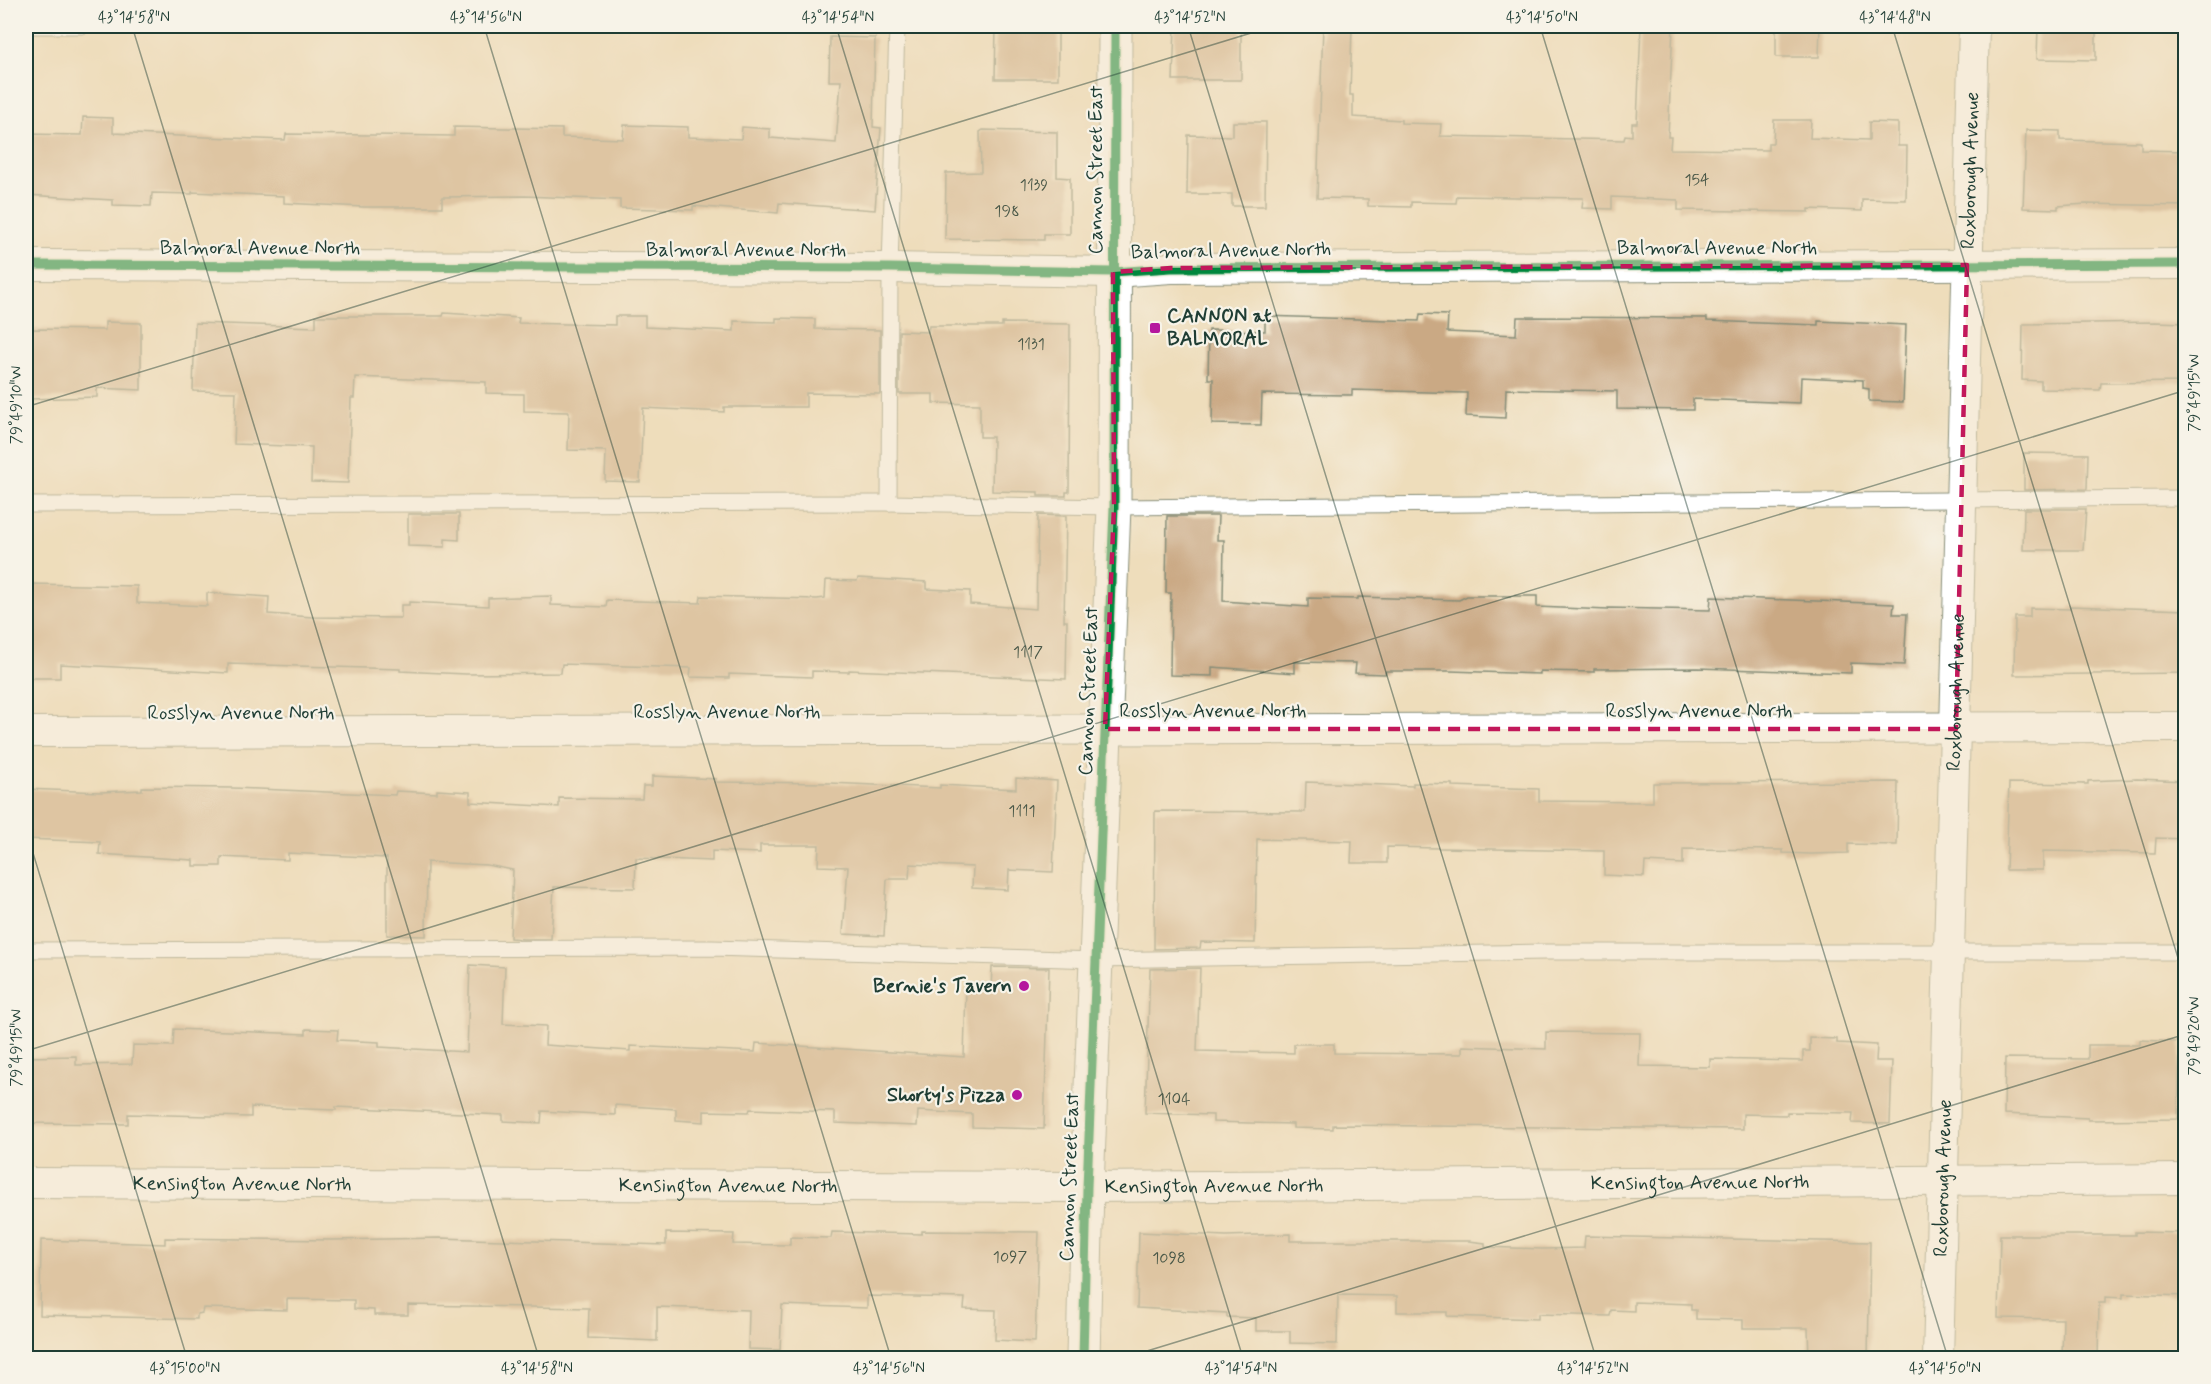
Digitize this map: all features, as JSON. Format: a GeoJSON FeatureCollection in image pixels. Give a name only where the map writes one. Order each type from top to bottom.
{"type":"FeatureCollection","features":[{"type":"Feature","properties":{"kind":"main road","name":"Cannon Street East"},"geometry":{"type":"LineString","coordinates":[[1083,1359],[1087,1187],[1114,507],[1115,26]]}},
{"type":"Feature","properties":{"kind":"street","name":"Roxborough Avenue"},"geometry":{"type":"LineString","coordinates":[[1938,1359],[1974,26]]}},
{"type":"Feature","properties":{"kind":"street","name":"Balmoral Avenue North"},"geometry":{"type":"LineString","coordinates":[[26,266],[890,268],[1113,272],[1171,268],[2186,264]]}},
{"type":"Feature","properties":{"kind":"street","name":"Rosslyn Avenue North"},"geometry":{"type":"LineString","coordinates":[[26,732],[2186,727]]}},
{"type":"Feature","properties":{"kind":"street","name":"Kensington Avenue North"},"geometry":{"type":"LineString","coordinates":[[26,1183],[1087,1187],[2186,1179]]}},
{"type":"Feature","properties":{"kind":"lane"},"geometry":{"type":"LineString","coordinates":[[26,26],[82,26]]}},
{"type":"Feature","properties":{"kind":"lane"},"geometry":{"type":"LineString","coordinates":[[889,503],[890,268],[897,26]]}},
{"type":"Feature","properties":{"kind":"lane"},"geometry":{"type":"LineString","coordinates":[[26,505],[889,503],[1114,507],[2186,498]]}},
{"type":"Feature","properties":{"kind":"lane"},"geometry":{"type":"LineString","coordinates":[[26,950],[712,948],[1096,960],[1545,952],[2186,952]]}},
{"type":"Feature","properties":{"kind":"highlighted area"},"geometry":{"type":"Polygon","coordinates":[[[1967,265],[1956,729],[1105,729],[1114,507],[1113,272],[1171,268],[1967,265]]]}},
{"type":"Feature","properties":{"kind":"building"},"geometry":{"type":"Polygon","coordinates":[[[996,26],[1058,26],[1058,79],[995,79],[996,26]]]}},
{"type":"Feature","properties":{"kind":"building"},"geometry":{"type":"Polygon","coordinates":[[[1175,26],[1241,26],[1241,80],[1173,80],[1175,26]]]}},
{"type":"Feature","properties":{"kind":"building"},"geometry":{"type":"Polygon","coordinates":[[[1323,26],[1352,26],[1350,95],[1353,95],[1353,117],[1401,120],[1401,123],[1441,124],[1440,136],[1624,140],[1625,135],[1632,136],[1632,123],[1637,123],[1641,26],[1673,26],[1668,137],[1671,137],[1670,149],[1768,150],[1768,143],[1773,143],[1774,120],[1811,120],[1810,138],[1869,140],[1869,122],[1898,123],[1898,146],[1907,146],[1906,200],[1862,199],[1862,211],[1809,209],[1809,212],[1678,210],[1678,200],[1612,197],[1612,209],[1582,208],[1583,198],[1457,196],[1456,203],[1411,202],[1411,207],[1368,206],[1368,199],[1317,198],[1323,26]]]}},
{"type":"Feature","properties":{"kind":"building"},"geometry":{"type":"Polygon","coordinates":[[[1776,26],[1820,26],[1819,57],[1776,57],[1776,26]]]}},
{"type":"Feature","properties":{"kind":"building"},"geometry":{"type":"Polygon","coordinates":[[[2038,26],[2096,26],[2096,60],[2037,59],[2038,26]]]}},
{"type":"Feature","properties":{"kind":"building"},"geometry":{"type":"Polygon","coordinates":[[[830,37],[875,38],[873,127],[881,128],[875,210],[779,203],[778,213],[693,206],[693,210],[620,208],[620,200],[525,196],[442,197],[442,207],[364,207],[284,203],[284,196],[192,192],[192,194],[152,193],[151,206],[113,205],[113,200],[26,195],[26,134],[82,135],[83,117],[113,118],[113,133],[285,140],[286,134],[454,136],[454,127],[562,129],[562,137],[623,139],[624,125],[688,127],[688,137],[741,139],[742,127],[770,129],[770,138],[836,143],[841,81],[829,81],[830,37]]]}},
{"type":"Feature","properties":{"kind":"building"},"geometry":{"type":"Polygon","coordinates":[[[1233,122],[1266,122],[1265,206],[1232,206],[1232,194],[1187,194],[1188,135],[1233,136],[1233,122]]]}},
{"type":"Feature","properties":{"kind":"building"},"geometry":{"type":"Polygon","coordinates":[[[983,130],[1057,132],[1057,177],[1070,178],[1070,234],[1044,234],[1044,240],[945,239],[946,173],[981,172],[980,132],[983,130]]]}},
{"type":"Feature","properties":{"kind":"building"},"geometry":{"type":"Polygon","coordinates":[[[2026,130],[2060,131],[2060,140],[2141,142],[2141,150],[2186,151],[2186,206],[2086,204],[2058,206],[2058,209],[2023,208],[2026,130]]]}},
{"type":"Feature","properties":{"kind":"building"},"geometry":{"type":"Polygon","coordinates":[[[444,313],[519,318],[518,323],[615,325],[615,316],[645,316],[645,327],[734,331],[734,321],[776,322],[776,318],[815,319],[815,329],[880,330],[880,394],[806,393],[806,407],[724,407],[724,412],[643,408],[640,482],[605,481],[606,451],[568,450],[569,412],[524,411],[524,394],[486,393],[486,382],[355,377],[354,398],[351,398],[348,483],[311,482],[312,447],[234,444],[236,392],[193,391],[195,323],[316,327],[316,316],[443,316],[444,313]]]}},
{"type":"Feature","properties":{"kind":"building"},"geometry":{"type":"Polygon","coordinates":[[[1420,314],[1448,315],[1447,332],[1516,335],[1517,317],[1707,318],[1707,321],[1818,325],[1818,321],[1906,325],[1903,402],[1869,401],[1869,389],[1863,388],[1863,380],[1801,377],[1800,403],[1693,399],[1693,410],[1617,409],[1617,391],[1506,389],[1505,418],[1466,416],[1467,393],[1352,390],[1352,395],[1262,394],[1261,425],[1212,424],[1213,379],[1208,379],[1209,330],[1265,331],[1265,316],[1419,321],[1420,314]]]}},
{"type":"Feature","properties":{"kind":"building"},"geometry":{"type":"Polygon","coordinates":[[[105,322],[141,323],[141,390],[97,388],[97,397],[30,399],[30,329],[105,330],[105,322]]]}},
{"type":"Feature","properties":{"kind":"building"},"geometry":{"type":"Polygon","coordinates":[[[1002,323],[1070,324],[1069,492],[1066,492],[1066,496],[1038,496],[1038,492],[992,491],[993,437],[980,437],[980,404],[933,403],[933,394],[899,394],[899,331],[928,332],[929,326],[1002,326],[1002,323]]]}},
{"type":"Feature","properties":{"kind":"building"},"geometry":{"type":"Polygon","coordinates":[[[2186,323],[2186,382],[2101,383],[2100,390],[2041,389],[2041,381],[2022,380],[2023,324],[2186,323]]]}},
{"type":"Feature","properties":{"kind":"building"},"geometry":{"type":"Polygon","coordinates":[[[2024,453],[2088,454],[2087,489],[2024,490],[2024,453]]]}},
{"type":"Feature","properties":{"kind":"building"},"geometry":{"type":"Polygon","coordinates":[[[2024,509],[2086,509],[2083,550],[2023,550],[2024,509]]]}},
{"type":"Feature","properties":{"kind":"building"},"geometry":{"type":"Polygon","coordinates":[[[408,514],[459,514],[459,540],[445,539],[445,547],[408,546],[408,514]]]}},
{"type":"Feature","properties":{"kind":"building"},"geometry":{"type":"Polygon","coordinates":[[[1038,515],[1066,516],[1064,621],[1067,621],[1066,679],[849,670],[849,672],[812,671],[812,677],[729,674],[729,678],[690,677],[691,668],[562,664],[561,673],[466,674],[400,671],[400,669],[228,664],[228,673],[60,664],[60,678],[28,678],[28,584],[137,586],[137,603],[207,606],[207,593],[269,597],[268,614],[401,618],[401,605],[409,605],[409,602],[488,606],[488,598],[551,596],[551,605],[606,607],[607,600],[700,603],[701,596],[817,599],[825,598],[826,580],[857,581],[858,578],[927,582],[927,589],[970,591],[970,604],[1036,609],[1038,515]]]}},
{"type":"Feature","properties":{"kind":"building"},"geometry":{"type":"Polygon","coordinates":[[[1167,516],[1218,516],[1217,540],[1224,540],[1223,601],[1308,607],[1308,598],[1459,600],[1467,596],[1537,596],[1537,607],[1608,610],[1608,608],[1710,610],[1711,597],[1894,604],[1893,614],[1907,614],[1904,665],[1851,663],[1851,673],[1698,668],[1594,669],[1594,672],[1540,671],[1540,674],[1386,671],[1385,674],[1355,673],[1356,663],[1295,662],[1295,673],[1212,667],[1212,676],[1170,675],[1171,593],[1166,593],[1167,516]]]}},
{"type":"Feature","properties":{"kind":"building"},"geometry":{"type":"Polygon","coordinates":[[[2070,606],[2186,610],[2186,673],[2014,675],[2015,617],[2030,617],[2030,608],[2070,609],[2070,606]]]}},
{"type":"Feature","properties":{"kind":"building"},"geometry":{"type":"Polygon","coordinates":[[[652,776],[716,779],[715,782],[830,783],[940,788],[940,785],[1016,789],[1016,778],[1057,781],[1053,872],[1009,870],[1008,890],[972,888],[973,867],[910,864],[909,879],[887,879],[884,936],[843,934],[848,867],[818,866],[819,845],[760,845],[760,853],[712,851],[712,861],[636,858],[635,888],[554,887],[551,939],[523,939],[510,938],[513,870],[487,865],[427,862],[426,936],[387,935],[387,858],[288,853],[288,860],[221,857],[221,866],[193,866],[193,860],[99,854],[100,842],[26,839],[26,789],[101,792],[142,790],[142,787],[233,788],[395,795],[396,791],[437,793],[437,790],[470,792],[470,802],[559,807],[559,798],[642,799],[643,786],[652,786],[652,776]]]}},
{"type":"Feature","properties":{"kind":"building"},"geometry":{"type":"Polygon","coordinates":[[[2137,779],[2186,781],[2186,839],[2156,838],[2155,853],[2043,851],[2043,870],[2006,870],[2009,783],[2088,784],[2088,781],[2137,779]]]}},
{"type":"Feature","properties":{"kind":"building"},"geometry":{"type":"Polygon","coordinates":[[[1306,782],[1413,786],[1413,783],[1452,784],[1452,786],[1539,789],[1539,801],[1653,802],[1653,783],[1898,782],[1897,845],[1848,844],[1848,853],[1811,854],[1783,853],[1783,850],[1683,849],[1683,864],[1645,862],[1644,877],[1604,875],[1604,851],[1387,847],[1387,863],[1351,863],[1352,841],[1257,839],[1255,943],[1201,942],[1200,948],[1154,949],[1155,811],[1305,812],[1306,782]]]}},
{"type":"Feature","properties":{"kind":"building"},"geometry":{"type":"Polygon","coordinates":[[[470,965],[505,967],[503,1024],[546,1026],[545,1045],[630,1051],[630,1046],[755,1052],[756,1043],[964,1057],[966,988],[991,989],[992,967],[1049,968],[1044,1129],[972,1127],[972,1114],[918,1111],[917,1126],[835,1123],[835,1112],[750,1109],[749,1112],[704,1111],[704,1122],[676,1120],[676,1109],[615,1105],[615,1115],[542,1111],[541,1123],[503,1121],[503,1115],[336,1107],[336,1110],[251,1107],[251,1117],[128,1114],[128,1124],[26,1123],[26,1057],[76,1056],[76,1065],[132,1064],[133,1045],[173,1046],[174,1029],[306,1034],[306,1029],[338,1030],[337,1040],[379,1042],[379,1047],[467,1052],[470,965]]]}},
{"type":"Feature","properties":{"kind":"building"},"geometry":{"type":"Polygon","coordinates":[[[1200,968],[1197,1051],[1294,1053],[1294,1044],[1334,1044],[1334,1053],[1462,1054],[1462,1046],[1546,1049],[1546,1032],[1640,1033],[1639,1066],[1710,1067],[1710,1059],[1803,1061],[1803,1051],[1810,1051],[1810,1038],[1837,1039],[1837,1043],[1877,1045],[1876,1061],[1892,1061],[1890,1124],[1852,1123],[1853,1113],[1787,1112],[1787,1115],[1743,1114],[1743,1129],[1333,1125],[1333,1129],[1293,1128],[1293,1124],[1213,1122],[1213,1115],[1145,1113],[1150,969],[1200,968]]]}},
{"type":"Feature","properties":{"kind":"building"},"geometry":{"type":"Polygon","coordinates":[[[2140,1040],[2180,1042],[2178,1119],[2088,1120],[2088,1118],[2004,1114],[2005,1058],[2088,1059],[2088,1045],[2140,1045],[2140,1040]]]}},
{"type":"Feature","properties":{"kind":"building"},"geometry":{"type":"Polygon","coordinates":[[[922,1231],[1039,1232],[1035,1342],[995,1340],[996,1310],[964,1309],[965,1298],[867,1296],[867,1308],[782,1305],[780,1350],[748,1349],[749,1310],[657,1307],[657,1341],[588,1338],[589,1308],[408,1305],[408,1315],[374,1315],[374,1310],[354,1309],[354,1300],[287,1299],[287,1310],[203,1308],[202,1313],[197,1314],[197,1319],[40,1315],[41,1240],[165,1244],[165,1238],[331,1240],[440,1238],[666,1245],[666,1233],[734,1234],[733,1244],[790,1245],[790,1237],[831,1238],[832,1232],[922,1234],[922,1231]]]}},
{"type":"Feature","properties":{"kind":"building"},"geometry":{"type":"Polygon","coordinates":[[[1139,1232],[1226,1236],[1290,1234],[1290,1241],[1469,1241],[1485,1243],[1485,1247],[1542,1249],[1584,1248],[1585,1236],[1870,1242],[1868,1359],[1809,1358],[1808,1328],[1743,1328],[1743,1320],[1696,1319],[1696,1310],[1691,1310],[1691,1304],[1634,1302],[1634,1311],[1611,1310],[1610,1316],[1538,1314],[1538,1319],[1447,1316],[1447,1312],[1397,1312],[1397,1296],[1338,1295],[1337,1344],[1290,1343],[1290,1331],[1256,1331],[1256,1318],[1227,1317],[1227,1313],[1137,1308],[1139,1232]]]}},
{"type":"Feature","properties":{"kind":"building"},"geometry":{"type":"Polygon","coordinates":[[[2135,1232],[2186,1233],[2186,1296],[2123,1294],[2123,1298],[2105,1297],[2105,1303],[2099,1303],[2098,1359],[2062,1359],[2063,1319],[1998,1318],[2000,1235],[2135,1235],[2135,1232]]]}},
{"type":"Feature","properties":{"kind":"cycle path"},"geometry":{"type":"LineString","coordinates":[[1083,1358],[1087,1187],[1114,507],[1115,26]]}},
{"type":"Feature","properties":{"kind":"cycle path"},"geometry":{"type":"LineString","coordinates":[[26,265],[890,268],[1113,272],[1171,268],[2186,264]]}},
{"type":"Feature","properties":{"kind":"place","name":"CANNON at BALMORAL"},"geometry":{"type":"Point","coordinates":[1155,328]}},
{"type":"Feature","properties":{"kind":"place","name":"Bernie's Tavern"},"geometry":{"type":"Point","coordinates":[1024,986]}},
{"type":"Feature","properties":{"kind":"place","name":"Shorty's Pizza"},"geometry":{"type":"Point","coordinates":[1017,1095]}}]}
